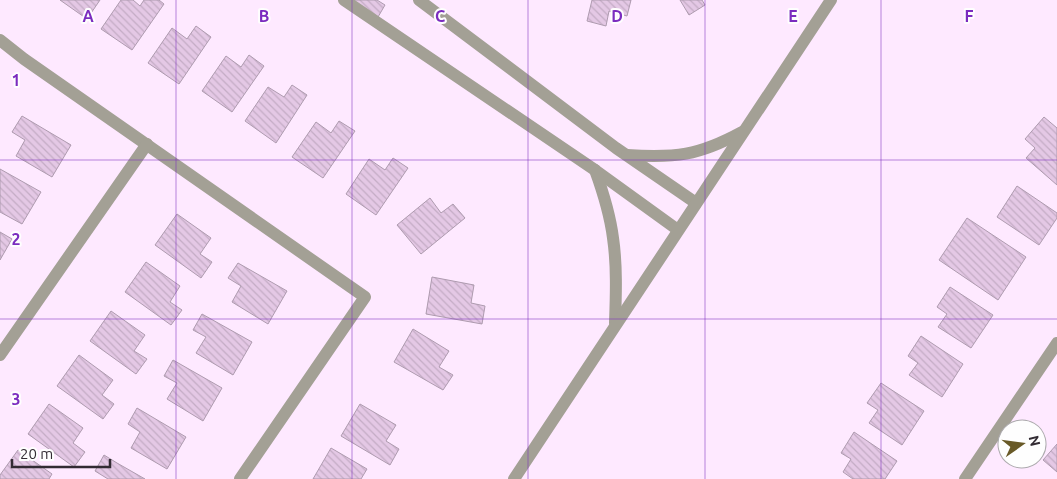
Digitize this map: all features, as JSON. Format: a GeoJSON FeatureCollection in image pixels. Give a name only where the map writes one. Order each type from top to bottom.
{"type":"FeatureCollection","features":[{"type":"Feature","properties":{"kind":"street"},"geometry":{"type":"LineString","coordinates":[[344,0],[594,170],[678,230]]}},
{"type":"Feature","properties":{"kind":"street"},"geometry":{"type":"LineString","coordinates":[[419,0],[627,155],[696,202]]}},
{"type":"Feature","properties":{"kind":"street"},"geometry":{"type":"LineString","coordinates":[[514,479],[615,323],[831,0]]}},
{"type":"Feature","properties":{"kind":"street"},"geometry":{"type":"LineString","coordinates":[[0,40],[366,297],[240,479]]}},
{"type":"Feature","properties":{"kind":"street"},"geometry":{"type":"LineString","coordinates":[[627,155],[658,157],[698,152],[722,143],[744,131]]}},
{"type":"Feature","properties":{"kind":"street"},"geometry":{"type":"LineString","coordinates":[[0,355],[147,144]]}},
{"type":"Feature","properties":{"kind":"street"},"geometry":{"type":"LineString","coordinates":[[594,170],[606,200],[614,240],[615,323]]}},
{"type":"Feature","properties":{"kind":"street"},"geometry":{"type":"LineString","coordinates":[[965,479],[1057,343]]}},
{"type":"Feature","properties":{"kind":"building"},"geometry":{"type":"Polygon","coordinates":[[[60,0],[100,0],[87,19],[60,0]]]}},
{"type":"Feature","properties":{"kind":"building"},"geometry":{"type":"Polygon","coordinates":[[[121,0],[133,0],[140,6],[144,0],[159,0],[164,4],[132,50],[101,29],[121,0]]]}},
{"type":"Feature","properties":{"kind":"building"},"geometry":{"type":"Polygon","coordinates":[[[350,0],[377,0],[385,5],[378,17],[350,0]]]}},
{"type":"Feature","properties":{"kind":"building"},"geometry":{"type":"Polygon","coordinates":[[[592,0],[631,0],[627,16],[609,11],[606,26],[587,21],[592,0]]]}},
{"type":"Feature","properties":{"kind":"building"},"geometry":{"type":"Polygon","coordinates":[[[680,0],[702,0],[705,5],[689,15],[680,0]]]}},
{"type":"Feature","properties":{"kind":"building"},"geometry":{"type":"Polygon","coordinates":[[[196,26],[211,37],[179,84],[148,63],[172,28],[187,39],[196,26]]]}},
{"type":"Feature","properties":{"kind":"building"},"geometry":{"type":"Polygon","coordinates":[[[249,55],[264,66],[232,112],[202,91],[226,56],[241,67],[249,55]]]}},
{"type":"Feature","properties":{"kind":"building"},"geometry":{"type":"Polygon","coordinates":[[[292,85],[307,95],[276,143],[245,121],[268,87],[284,97],[292,85]]]}},
{"type":"Feature","properties":{"kind":"building"},"geometry":{"type":"Polygon","coordinates":[[[22,116],[71,145],[52,177],[16,156],[25,140],[12,132],[22,116]]]}},
{"type":"Feature","properties":{"kind":"building"},"geometry":{"type":"Polygon","coordinates":[[[1044,117],[1057,128],[1057,185],[1026,158],[1035,148],[1025,139],[1044,117]]]}},
{"type":"Feature","properties":{"kind":"building"},"geometry":{"type":"Polygon","coordinates":[[[339,121],[355,131],[323,178],[292,157],[316,122],[331,133],[339,121]]]}},
{"type":"Feature","properties":{"kind":"building"},"geometry":{"type":"Polygon","coordinates":[[[393,158],[408,168],[376,215],[346,194],[369,159],[385,170],[393,158]]]}},
{"type":"Feature","properties":{"kind":"building"},"geometry":{"type":"Polygon","coordinates":[[[0,169],[41,192],[22,224],[0,212],[0,169]]]}},
{"type":"Feature","properties":{"kind":"building"},"geometry":{"type":"Polygon","coordinates":[[[1017,186],[1057,213],[1057,218],[1039,245],[997,217],[1017,186]]]}},
{"type":"Feature","properties":{"kind":"building"},"geometry":{"type":"Polygon","coordinates":[[[430,198],[441,213],[453,204],[465,218],[421,254],[397,225],[430,198]]]}},
{"type":"Feature","properties":{"kind":"building"},"geometry":{"type":"Polygon","coordinates":[[[177,214],[211,238],[200,254],[212,262],[201,278],[155,245],[177,214]]]}},
{"type":"Feature","properties":{"kind":"building"},"geometry":{"type":"Polygon","coordinates":[[[967,218],[1026,257],[998,300],[939,260],[967,218]]]}},
{"type":"Feature","properties":{"kind":"building"},"geometry":{"type":"Polygon","coordinates":[[[0,232],[12,239],[0,260],[0,232]]]}},
{"type":"Feature","properties":{"kind":"building"},"geometry":{"type":"Polygon","coordinates":[[[146,262],[180,286],[170,302],[182,310],[171,325],[125,292],[146,262]]]}},
{"type":"Feature","properties":{"kind":"building"},"geometry":{"type":"Polygon","coordinates":[[[238,263],[287,291],[268,324],[232,302],[241,286],[228,278],[238,263]]]}},
{"type":"Feature","properties":{"kind":"building"},"geometry":{"type":"Polygon","coordinates":[[[432,277],[474,285],[471,303],[485,306],[482,324],[426,314],[432,277]]]}},
{"type":"Feature","properties":{"kind":"building"},"geometry":{"type":"Polygon","coordinates":[[[950,287],[993,315],[971,348],[938,327],[947,314],[937,307],[950,287]]]}},
{"type":"Feature","properties":{"kind":"building"},"geometry":{"type":"Polygon","coordinates":[[[111,311],[145,335],[134,351],[147,359],[136,374],[90,341],[111,311]]]}},
{"type":"Feature","properties":{"kind":"building"},"geometry":{"type":"Polygon","coordinates":[[[202,314],[252,342],[233,375],[196,353],[206,337],[193,330],[202,314]]]}},
{"type":"Feature","properties":{"kind":"building"},"geometry":{"type":"Polygon","coordinates":[[[413,329],[449,351],[439,367],[453,375],[443,390],[394,362],[413,329]]]}},
{"type":"Feature","properties":{"kind":"building"},"geometry":{"type":"Polygon","coordinates":[[[921,336],[963,364],[942,397],[909,375],[918,363],[908,356],[921,336]]]}},
{"type":"Feature","properties":{"kind":"building"},"geometry":{"type":"Polygon","coordinates":[[[79,355],[113,380],[102,395],[114,404],[103,419],[57,386],[79,355]]]}},
{"type":"Feature","properties":{"kind":"building"},"geometry":{"type":"Polygon","coordinates":[[[173,360],[222,388],[203,421],[167,399],[177,383],[164,376],[173,360]]]}},
{"type":"Feature","properties":{"kind":"building"},"geometry":{"type":"Polygon","coordinates":[[[881,383],[924,411],[902,445],[869,423],[878,410],[867,403],[881,383]]]}},
{"type":"Feature","properties":{"kind":"building"},"geometry":{"type":"Polygon","coordinates":[[[49,404],[83,428],[73,443],[85,452],[74,467],[28,434],[49,404]]]}},
{"type":"Feature","properties":{"kind":"building"},"geometry":{"type":"Polygon","coordinates":[[[360,404],[396,425],[386,441],[399,449],[390,465],[341,436],[360,404]]]}},
{"type":"Feature","properties":{"kind":"building"},"geometry":{"type":"Polygon","coordinates":[[[137,408],[186,437],[167,469],[131,448],[140,432],[128,424],[137,408]]]}},
{"type":"Feature","properties":{"kind":"building"},"geometry":{"type":"Polygon","coordinates":[[[854,432],[897,461],[885,479],[853,479],[843,472],[851,459],[841,453],[854,432]]]}},
{"type":"Feature","properties":{"kind":"building"},"geometry":{"type":"Polygon","coordinates":[[[1057,444],[1057,472],[1047,463],[1047,455],[1057,444]]]}},
{"type":"Feature","properties":{"kind":"building"},"geometry":{"type":"Polygon","coordinates":[[[331,448],[367,469],[361,479],[313,479],[331,448]]]}},
{"type":"Feature","properties":{"kind":"building"},"geometry":{"type":"Polygon","coordinates":[[[18,450],[52,474],[49,479],[0,479],[0,475],[18,450]]]}},
{"type":"Feature","properties":{"kind":"building"},"geometry":{"type":"Polygon","coordinates":[[[104,455],[145,479],[108,479],[95,471],[104,455]]]}}]}
